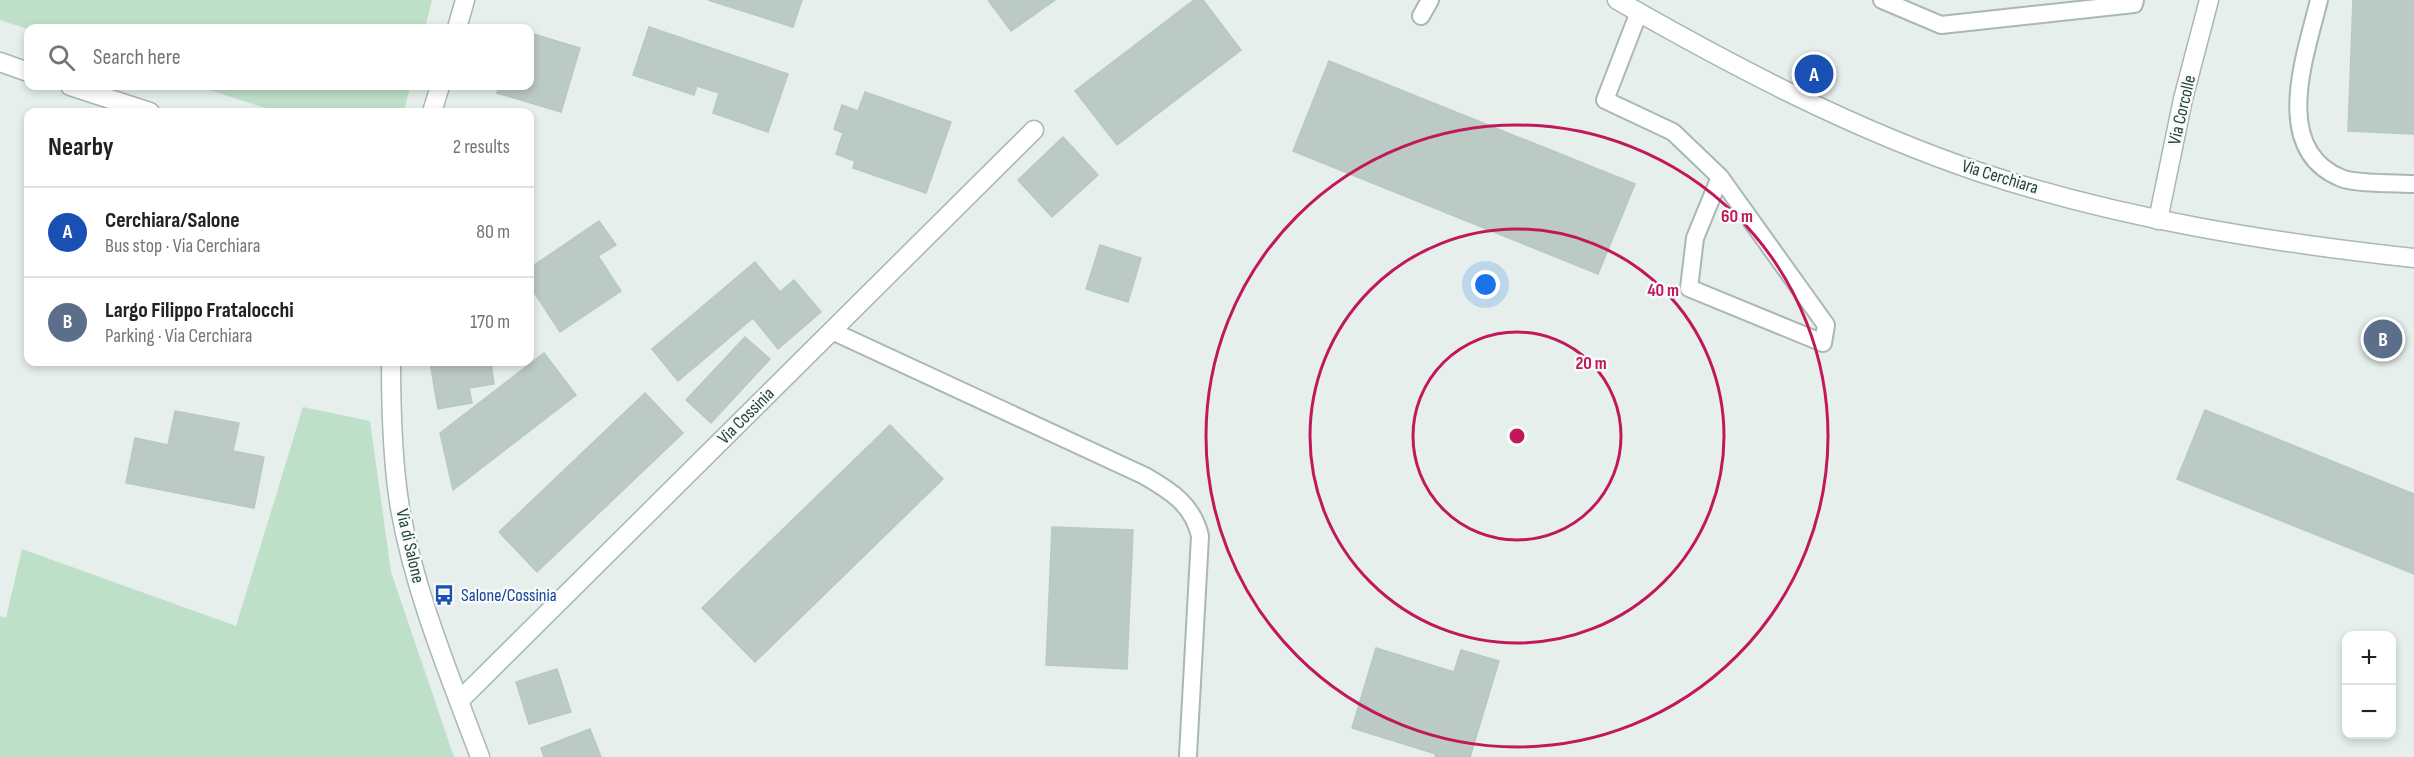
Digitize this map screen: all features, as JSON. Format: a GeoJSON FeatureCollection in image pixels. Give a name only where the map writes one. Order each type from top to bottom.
{"type":"FeatureCollection","features":[{"type":"Feature","properties":{"kind":"street"},"geometry":{"type":"LineString","coordinates":[[458,24],[465,0]]}},
{"type":"Feature","properties":{"kind":"street","name":"Via Cerchiara"},"geometry":{"type":"LineString","coordinates":[[1617,0],[1722,60],[1830,113],[1943,158],[2069,198],[2158,220],[2305,246],[2414,258]]}},
{"type":"Feature","properties":{"kind":"street","name":"Via Corcolle"},"geometry":{"type":"LineString","coordinates":[[2158,220],[2183,99],[2210,0]]}},
{"type":"Feature","properties":{"kind":"street"},"geometry":{"type":"LineString","coordinates":[[0,62],[24,71]]}},
{"type":"Feature","properties":{"kind":"street"},"geometry":{"type":"LineString","coordinates":[[82,90],[138,108]]}},
{"type":"Feature","properties":{"kind":"street"},"geometry":{"type":"LineString","coordinates":[[433,108],[439,90]]}},
{"type":"Feature","properties":{"kind":"street","name":"Via Cossinia"},"geometry":{"type":"LineString","coordinates":[[459,701],[1034,130]]}},
{"type":"Feature","properties":{"kind":"street","name":"Via di Salone"},"geometry":{"type":"LineString","coordinates":[[391,366],[391,426],[400,508],[423,602],[480,757]]}},
{"type":"Feature","properties":{"kind":"lane"},"geometry":{"type":"LineString","coordinates":[[1421,16],[1430,0]]}},
{"type":"Feature","properties":{"kind":"lane"},"geometry":{"type":"LineString","coordinates":[[1881,0],[1941,25],[2134,4],[2135,0]]}},
{"type":"Feature","properties":{"kind":"lane"},"geometry":{"type":"LineString","coordinates":[[2319,0],[2306,49],[2299,103],[2300,132],[2310,154],[2324,168],[2342,179],[2414,184]]}},
{"type":"Feature","properties":{"kind":"lane"},"geometry":{"type":"LineString","coordinates":[[1639,12],[1605,100],[1673,132],[1720,177],[1826,325],[1823,343],[1689,288],[1695,238],[1720,177]]}},
{"type":"Feature","properties":{"kind":"lane"},"geometry":{"type":"LineString","coordinates":[[832,331],[1145,476],[1179,498],[1190,510],[1200,536],[1188,755]]}},
{"type":"Feature","properties":{"kind":"green space"},"geometry":{"type":"Polygon","coordinates":[[[0,0],[432,0],[426,24],[24,24],[24,28],[0,20],[0,0]]]}},
{"type":"Feature","properties":{"kind":"green space"},"geometry":{"type":"Polygon","coordinates":[[[209,90],[409,90],[405,108],[266,108],[209,90]]]}},
{"type":"Feature","properties":{"kind":"green space"},"geometry":{"type":"Polygon","coordinates":[[[303,407],[370,421],[391,572],[454,757],[0,757],[0,616],[6,618],[22,549],[236,626],[303,407]]]}},
{"type":"Feature","properties":{"kind":"building"},"geometry":{"type":"Polygon","coordinates":[[[708,0],[802,0],[793,27],[708,0]]]}},
{"type":"Feature","properties":{"kind":"building"},"geometry":{"type":"Polygon","coordinates":[[[988,0],[1055,0],[1011,31],[988,0]]]}},
{"type":"Feature","properties":{"kind":"building"},"geometry":{"type":"Polygon","coordinates":[[[1194,0],[1203,0],[1241,50],[1117,145],[1075,91],[1194,0]]]}},
{"type":"Feature","properties":{"kind":"building"},"geometry":{"type":"Polygon","coordinates":[[[2353,0],[2414,0],[2414,134],[2348,131],[2353,0]]]}},
{"type":"Feature","properties":{"kind":"building"},"geometry":{"type":"Polygon","coordinates":[[[649,27],[788,74],[768,132],[713,113],[719,93],[697,86],[694,95],[633,75],[649,27]]]}},
{"type":"Feature","properties":{"kind":"building"},"geometry":{"type":"Polygon","coordinates":[[[534,34],[580,48],[561,112],[497,93],[498,90],[534,90],[534,34]]]}},
{"type":"Feature","properties":{"kind":"building"},"geometry":{"type":"Polygon","coordinates":[[[1329,61],[1635,184],[1598,274],[1293,151],[1329,61]]]}},
{"type":"Feature","properties":{"kind":"building"},"geometry":{"type":"Polygon","coordinates":[[[865,92],[951,122],[926,193],[853,168],[855,161],[836,154],[843,133],[834,129],[842,105],[858,111],[865,92]]]}},
{"type":"Feature","properties":{"kind":"building"},"geometry":{"type":"Polygon","coordinates":[[[1063,137],[1098,175],[1052,217],[1018,180],[1063,137]]]}},
{"type":"Feature","properties":{"kind":"building"},"geometry":{"type":"Polygon","coordinates":[[[599,221],[616,245],[598,256],[621,291],[560,332],[534,292],[534,265],[599,221]]]}},
{"type":"Feature","properties":{"kind":"building"},"geometry":{"type":"Polygon","coordinates":[[[1100,245],[1141,258],[1128,302],[1086,289],[1100,245]]]}},
{"type":"Feature","properties":{"kind":"building"},"geometry":{"type":"Polygon","coordinates":[[[755,262],[780,292],[794,280],[821,312],[778,349],[753,318],[678,381],[652,349],[755,262]]]}},
{"type":"Feature","properties":{"kind":"building"},"geometry":{"type":"Polygon","coordinates":[[[745,337],[770,359],[711,423],[686,400],[745,337]]]}},
{"type":"Feature","properties":{"kind":"building"},"geometry":{"type":"Polygon","coordinates":[[[544,353],[576,395],[453,490],[440,433],[527,366],[534,366],[534,361],[544,353]]]}},
{"type":"Feature","properties":{"kind":"building"},"geometry":{"type":"Polygon","coordinates":[[[431,366],[492,366],[494,384],[469,388],[472,403],[438,409],[431,366]]]}},
{"type":"Feature","properties":{"kind":"building"},"geometry":{"type":"Polygon","coordinates":[[[645,393],[683,433],[537,572],[499,532],[645,393]]]}},
{"type":"Feature","properties":{"kind":"building"},"geometry":{"type":"Polygon","coordinates":[[[2205,410],[2414,494],[2414,574],[2177,479],[2205,410]]]}},
{"type":"Feature","properties":{"kind":"building"},"geometry":{"type":"Polygon","coordinates":[[[175,411],[239,423],[233,451],[264,457],[254,508],[126,483],[135,438],[168,445],[175,411]]]}},
{"type":"Feature","properties":{"kind":"building"},"geometry":{"type":"Polygon","coordinates":[[[890,425],[943,479],[755,662],[702,608],[890,425]]]}},
{"type":"Feature","properties":{"kind":"building"},"geometry":{"type":"Polygon","coordinates":[[[1052,527],[1133,530],[1127,669],[1046,665],[1052,527]]]}},
{"type":"Feature","properties":{"kind":"building"},"geometry":{"type":"Polygon","coordinates":[[[1376,648],[1454,672],[1461,650],[1499,661],[1470,757],[1435,757],[1436,754],[1352,728],[1376,648]]]}},
{"type":"Feature","properties":{"kind":"building"},"geometry":{"type":"Polygon","coordinates":[[[557,669],[571,712],[529,724],[516,682],[557,669]]]}},
{"type":"Feature","properties":{"kind":"building"},"geometry":{"type":"Polygon","coordinates":[[[590,729],[601,757],[544,757],[541,748],[590,729]]]}},
{"type":"Feature","properties":{"kind":"place","name":"Cerchiara/Salone"},"geometry":{"type":"Point","coordinates":[1814,74]}},
{"type":"Feature","properties":{"kind":"place","name":"Largo Filippo Fratalocchi"},"geometry":{"type":"Point","coordinates":[2383,339]}},
{"type":"Feature","properties":{"kind":"place","name":"Salone/Cossinia"},"geometry":{"type":"Point","coordinates":[444,595]}}]}
